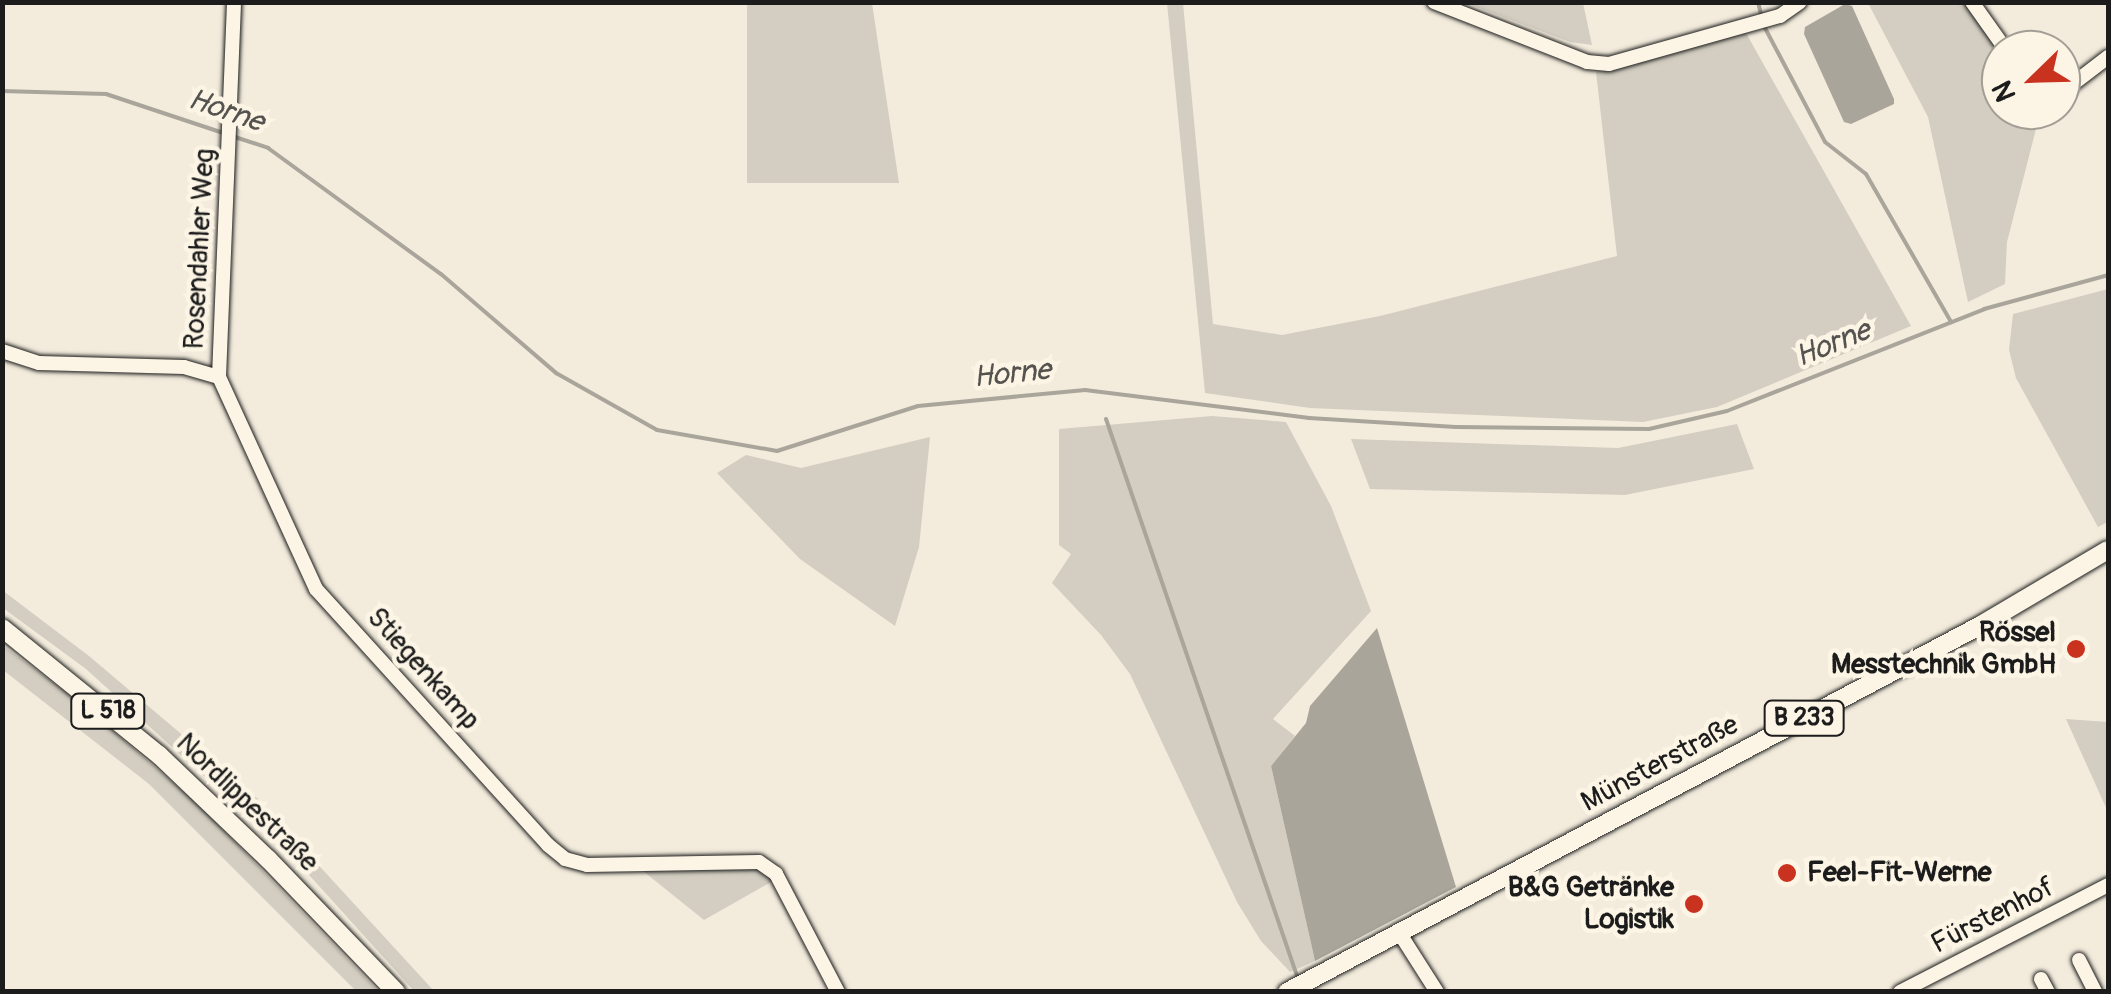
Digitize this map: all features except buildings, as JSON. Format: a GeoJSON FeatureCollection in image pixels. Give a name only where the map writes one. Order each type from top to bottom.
{"type":"FeatureCollection","features":[{"type":"Feature","properties":{"kind":"main road","name":"Münsterstraße"},"geometry":{"type":"LineString","coordinates":[[1287,992],[1963,634],[2108,550]]}},
{"type":"Feature","properties":{"kind":"main road","name":"Nordlippestraße"},"geometry":{"type":"LineString","coordinates":[[2,628],[159,755],[268,859],[396,992]]}},
{"type":"Feature","properties":{"kind":"street","name":"Rosendahler Weg"},"geometry":{"type":"LineString","coordinates":[[220,377],[234,2]]}},
{"type":"Feature","properties":{"kind":"street"},"geometry":{"type":"LineString","coordinates":[[1434,2],[1586,62],[1609,64],[1780,16],[1800,2]]}},
{"type":"Feature","properties":{"kind":"street"},"geometry":{"type":"LineString","coordinates":[[1972,2],[1992,30]]}},
{"type":"Feature","properties":{"kind":"street"},"geometry":{"type":"LineString","coordinates":[[2081,78],[2108,58]]}},
{"type":"Feature","properties":{"kind":"street"},"geometry":{"type":"LineString","coordinates":[[2,351],[39,363],[184,368],[220,377]]}},
{"type":"Feature","properties":{"kind":"street","name":"Stiegenkamp"},"geometry":{"type":"LineString","coordinates":[[220,377],[316,589],[548,845],[565,858],[587,865],[759,862],[776,874],[838,992]]}},
{"type":"Feature","properties":{"kind":"street","name":"Fürstenhof"},"geometry":{"type":"LineString","coordinates":[[1900,992],[2108,884]]}},
{"type":"Feature","properties":{"kind":"street"},"geometry":{"type":"LineString","coordinates":[[1400,934],[1437,992]]}},
{"type":"Feature","properties":{"kind":"street"},"geometry":{"type":"LineString","coordinates":[[2079,960],[2095,992]]}},
{"type":"Feature","properties":{"kind":"shaded area"},"geometry":{"type":"Polygon","coordinates":[[[747,3],[872,3],[899,183],[747,183],[747,3]]]}},
{"type":"Feature","properties":{"kind":"shaded area"},"geometry":{"type":"Polygon","coordinates":[[[1167,3],[1183,3],[1213,324],[1282,335],[1380,316],[1617,256],[1596,72],[1746,33],[1911,326],[1717,407],[1643,422],[1310,408],[1205,393],[1167,3]]]}},
{"type":"Feature","properties":{"kind":"shaded area"},"geometry":{"type":"Polygon","coordinates":[[[1466,3],[1583,3],[1592,45],[1570,42],[1466,3]]]}},
{"type":"Feature","properties":{"kind":"shaded area"},"geometry":{"type":"Polygon","coordinates":[[[1868,3],[1968,3],[1985,30],[1981,30],[1981,130],[2036,130],[2007,242],[2005,284],[1968,302],[1928,117],[1868,3]]]}},
{"type":"Feature","properties":{"kind":"shaded area"},"geometry":{"type":"Polygon","coordinates":[[[1845,4],[1852,6],[1894,99],[1894,104],[1851,124],[1844,122],[1804,34],[1805,27],[1845,4]]]}},
{"type":"Feature","properties":{"kind":"shaded area"},"geometry":{"type":"Polygon","coordinates":[[[2108,289],[2108,522],[2098,527],[2016,378],[2009,350],[2013,314],[2108,289]]]}},
{"type":"Feature","properties":{"kind":"shaded area"},"geometry":{"type":"Polygon","coordinates":[[[1212,416],[1286,422],[1331,506],[1371,611],[1273,719],[1295,736],[1271,766],[1315,961],[1290,972],[1261,941],[1237,902],[1130,674],[1101,635],[1052,583],[1071,554],[1059,545],[1059,429],[1212,416]]]}},
{"type":"Feature","properties":{"kind":"shaded area"},"geometry":{"type":"Polygon","coordinates":[[[1737,424],[1754,469],[1625,495],[1370,489],[1351,439],[1618,448],[1737,424]]]}},
{"type":"Feature","properties":{"kind":"shaded area"},"geometry":{"type":"Polygon","coordinates":[[[930,437],[919,547],[895,626],[800,559],[717,473],[746,455],[801,468],[930,437]]]}},
{"type":"Feature","properties":{"kind":"shaded area"},"geometry":{"type":"Polygon","coordinates":[[[2,590],[89,656],[257,798],[434,991],[414,991],[291,855],[86,669],[3,608],[2,590]]]}},
{"type":"Feature","properties":{"kind":"shaded area"},"geometry":{"type":"Polygon","coordinates":[[[1377,628],[1456,887],[1315,961],[1271,766],[1306,723],[1310,706],[1377,628]]]}},
{"type":"Feature","properties":{"kind":"shaded area"},"geometry":{"type":"Polygon","coordinates":[[[2,645],[78,701],[200,806],[378,991],[356,991],[149,784],[3,670],[2,645]]]}},
{"type":"Feature","properties":{"kind":"shaded area"},"geometry":{"type":"Polygon","coordinates":[[[2066,719],[2108,722],[2108,812],[2066,719]]]}},
{"type":"Feature","properties":{"kind":"shaded area"},"geometry":{"type":"Polygon","coordinates":[[[749,868],[764,872],[773,881],[704,920],[643,871],[749,868]]]}},
{"type":"Feature","properties":{"kind":"waterway"},"geometry":{"type":"LineString","coordinates":[[1758,2],[1761,14]]}},
{"type":"Feature","properties":{"kind":"waterway"},"geometry":{"type":"LineString","coordinates":[[1765,28],[1825,142],[1866,174],[1951,322]]}},
{"type":"Feature","properties":{"kind":"waterway","name":"Horne"},"geometry":{"type":"LineString","coordinates":[[2,91],[106,94],[226,134]]}},
{"type":"Feature","properties":{"kind":"waterway","name":"Horne"},"geometry":{"type":"LineString","coordinates":[[235,137],[268,148],[441,274],[556,373],[657,430],[777,451],[918,406],[1085,390],[1309,418],[1456,427],[1649,429],[1727,411],[1984,309],[2108,275]]}},
{"type":"Feature","properties":{"kind":"waterway"},"geometry":{"type":"LineString","coordinates":[[1106,419],[1297,976]]}},
{"type":"Feature","properties":{"kind":"place","name":"Rössel Messtechnik GmbH"},"geometry":{"type":"Point","coordinates":[2076,649]}},
{"type":"Feature","properties":{"kind":"place","name":"Feel-Fit-Werne"},"geometry":{"type":"Point","coordinates":[1787,873]}},
{"type":"Feature","properties":{"kind":"place","name":"B&G Getränke Logistik"},"geometry":{"type":"Point","coordinates":[1694,904]}}]}
